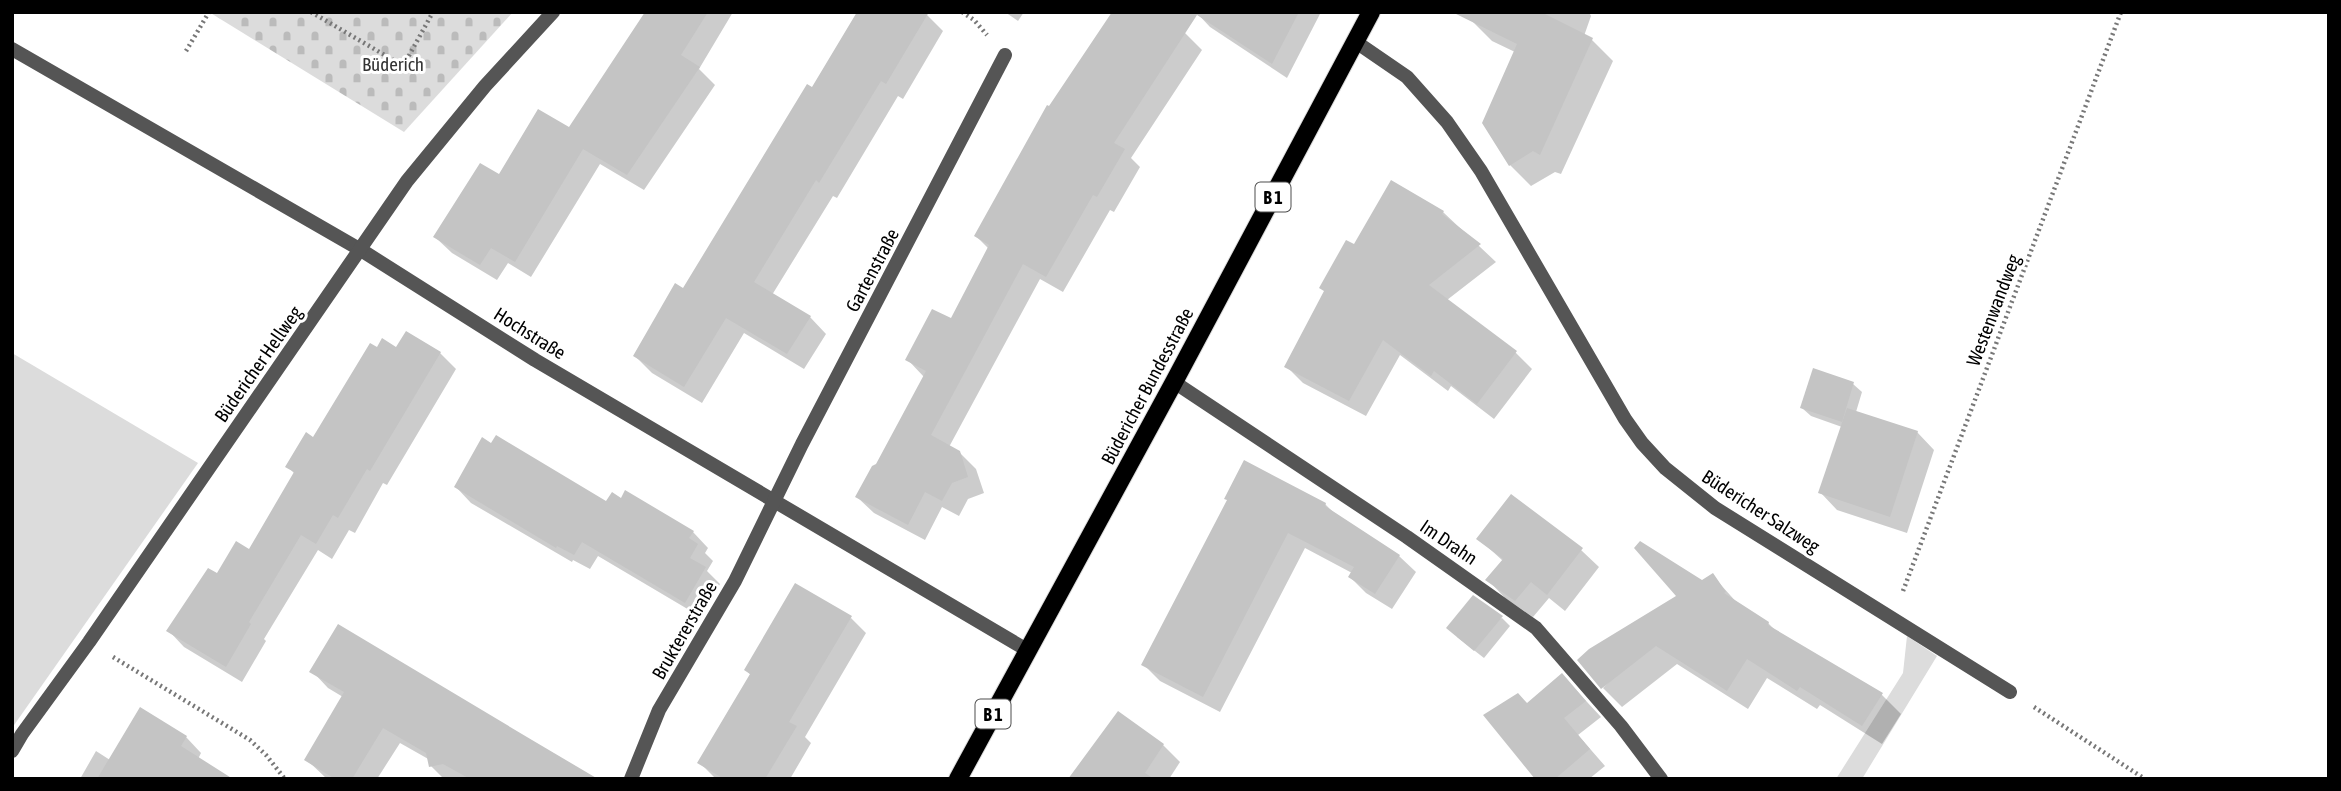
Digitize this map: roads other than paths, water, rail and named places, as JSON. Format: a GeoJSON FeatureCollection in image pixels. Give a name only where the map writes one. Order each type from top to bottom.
{"type":"FeatureCollection","features":[{"type":"Feature","properties":{"kind":"main road","name":"Büdericher Bundesstraße"},"geometry":{"type":"LineString","coordinates":[[958,779],[1371,12]]}},
{"type":"Feature","properties":{"kind":"street","name":"Büdericher Hellweg"},"geometry":{"type":"LineString","coordinates":[[12,751],[407,181],[447,130],[553,12]]}},
{"type":"Feature","properties":{"kind":"street","name":"Büdericher Salzweg"},"geometry":{"type":"LineString","coordinates":[[1356,42],[1407,77],[1447,122],[1481,171],[1625,419],[1665,468],[1715,508],[2010,692]]}},
{"type":"Feature","properties":{"kind":"street","name":"Hochstraße"},"geometry":{"type":"LineString","coordinates":[[12,49],[361,250],[535,360],[1027,650]]}},
{"type":"Feature","properties":{"kind":"street","name":"Gartenstraße"},"geometry":{"type":"LineString","coordinates":[[774,502],[1005,55]]}},
{"type":"Feature","properties":{"kind":"street","name":"Im Drahn"},"geometry":{"type":"LineString","coordinates":[[1174,382],[1396,529],[1536,628],[1621,726],[1661,779]]}},
{"type":"Feature","properties":{"kind":"street","name":"Bruktererstraße"},"geometry":{"type":"LineString","coordinates":[[631,779],[659,710],[734,581],[774,502]]}},
{"type":"Feature","properties":{"kind":"park label","name":"Büderich"},"geometry":{"type":"Point","coordinates":[393,64]}}]}
